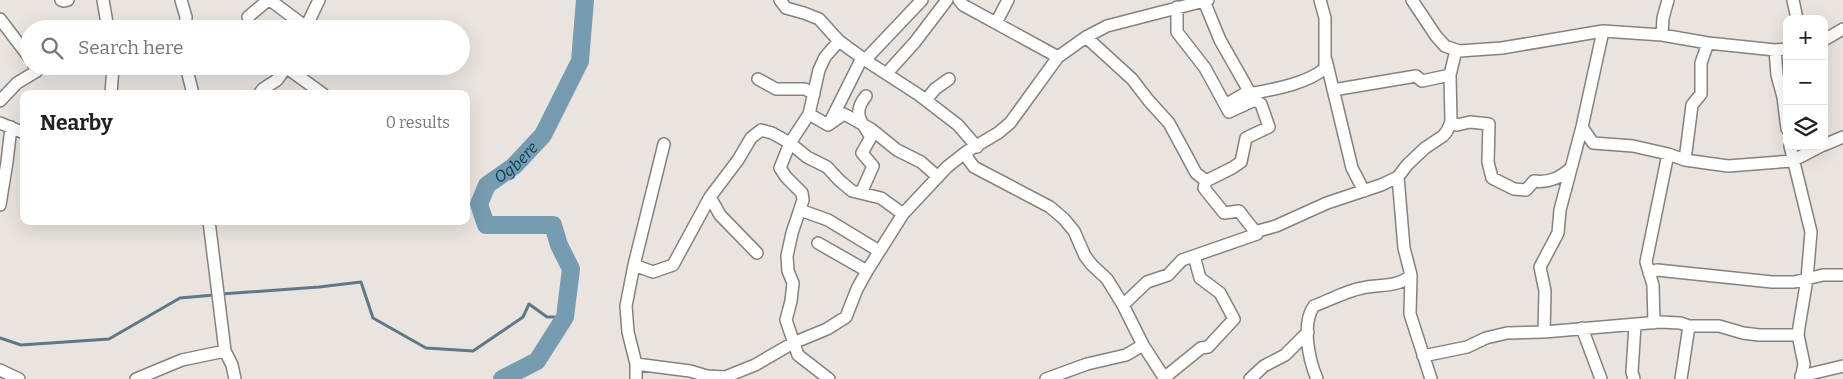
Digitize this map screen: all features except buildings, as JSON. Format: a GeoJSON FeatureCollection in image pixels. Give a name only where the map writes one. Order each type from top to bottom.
{"type":"FeatureCollection","features":[{"type":"Feature","properties":{"kind":"street"},"geometry":{"type":"LineString","coordinates":[[62,0],[68,0]]}},
{"type":"Feature","properties":{"kind":"street"},"geometry":{"type":"LineString","coordinates":[[103,0],[106,20]]}},
{"type":"Feature","properties":{"kind":"street"},"geometry":{"type":"LineString","coordinates":[[248,17],[269,0],[295,20]]}},
{"type":"Feature","properties":{"kind":"street"},"geometry":{"type":"LineString","coordinates":[[310,20],[319,0]]}},
{"type":"Feature","properties":{"kind":"street"},"geometry":{"type":"LineString","coordinates":[[780,0],[786,8],[820,19],[839,41],[926,100],[958,126],[978,147]]}},
{"type":"Feature","properties":{"kind":"street"},"geometry":{"type":"LineString","coordinates":[[828,125],[863,59],[922,0]]}},
{"type":"Feature","properties":{"kind":"street"},"geometry":{"type":"LineString","coordinates":[[887,73],[915,42],[947,0]]}},
{"type":"Feature","properties":{"kind":"street"},"geometry":{"type":"LineString","coordinates":[[959,0],[963,5],[1058,57]]}},
{"type":"Feature","properties":{"kind":"street"},"geometry":{"type":"LineString","coordinates":[[996,23],[1008,0]]}},
{"type":"Feature","properties":{"kind":"street"},"geometry":{"type":"LineString","coordinates":[[636,364],[707,376],[725,377],[740,375],[793,343],[826,329],[846,317],[857,289],[879,250],[903,214],[947,167],[966,152],[978,147],[1010,124],[1058,57],[1071,50],[1086,37],[1107,26],[1162,5],[1177,7],[1206,1],[1220,40],[1249,91],[1254,93],[1286,86],[1319,73],[1325,68],[1325,18],[1320,0]]}},
{"type":"Feature","properties":{"kind":"street"},"geometry":{"type":"LineString","coordinates":[[1412,0],[1436,36],[1446,46],[1456,50],[1502,48],[1603,31],[1662,35],[1708,43],[1783,49]]}},
{"type":"Feature","properties":{"kind":"street"},"geometry":{"type":"LineString","coordinates":[[1662,35],[1663,18],[1668,0]]}},
{"type":"Feature","properties":{"kind":"street"},"geometry":{"type":"LineString","coordinates":[[1793,0],[1796,15]]}},
{"type":"Feature","properties":{"kind":"street"},"geometry":{"type":"LineString","coordinates":[[184,1],[186,20]]}},
{"type":"Feature","properties":{"kind":"street"},"geometry":{"type":"LineString","coordinates":[[1177,7],[1177,32],[1205,68],[1229,112],[1255,100],[1261,104],[1269,127],[1246,138],[1241,162],[1206,181],[1204,188],[1224,213],[1239,211],[1257,234]]}},
{"type":"Feature","properties":{"kind":"street"},"geometry":{"type":"LineString","coordinates":[[0,19],[20,45]]}},
{"type":"Feature","properties":{"kind":"street"},"geometry":{"type":"LineString","coordinates":[[1828,38],[1843,29]]}},
{"type":"Feature","properties":{"kind":"street"},"geometry":{"type":"LineString","coordinates":[[1544,332],[1545,291],[1540,267],[1558,233],[1560,210],[1582,127],[1603,31]]}},
{"type":"Feature","properties":{"kind":"street"},"geometry":{"type":"LineString","coordinates":[[1086,37],[1132,79],[1149,101],[1170,122],[1196,173],[1206,181]]}},
{"type":"Feature","properties":{"kind":"street"},"geometry":{"type":"LineString","coordinates":[[829,379],[798,355],[786,320],[793,283],[788,271],[787,256],[804,200],[802,193],[780,168],[790,143],[809,114],[822,63],[839,41]]}},
{"type":"Feature","properties":{"kind":"street"},"geometry":{"type":"LineString","coordinates":[[1685,160],[1692,104],[1701,94],[1701,64],[1708,43]]}},
{"type":"Feature","properties":{"kind":"street"},"geometry":{"type":"LineString","coordinates":[[1123,305],[1147,282],[1168,275],[1182,260],[1257,234],[1258,231],[1276,226],[1327,203],[1398,177],[1407,165],[1425,148],[1443,136],[1451,122],[1450,75],[1456,50]]}},
{"type":"Feature","properties":{"kind":"street"},"geometry":{"type":"LineString","coordinates":[[1775,50],[1777,75],[1784,105]]}},
{"type":"Feature","properties":{"kind":"street"},"geometry":{"type":"LineString","coordinates":[[1326,60],[1352,168],[1364,191]]}},
{"type":"Feature","properties":{"kind":"street"},"geometry":{"type":"LineString","coordinates":[[0,102],[17,83],[30,75]]}},
{"type":"Feature","properties":{"kind":"street"},"geometry":{"type":"LineString","coordinates":[[111,90],[112,75]]}},
{"type":"Feature","properties":{"kind":"street"},"geometry":{"type":"LineString","coordinates":[[188,75],[192,90]]}},
{"type":"Feature","properties":{"kind":"street"},"geometry":{"type":"LineString","coordinates":[[262,90],[281,75]]}},
{"type":"Feature","properties":{"kind":"street"},"geometry":{"type":"LineString","coordinates":[[298,75],[318,90]]}},
{"type":"Feature","properties":{"kind":"street"},"geometry":{"type":"LineString","coordinates":[[1332,90],[1402,77],[1416,76],[1422,81],[1450,75]]}},
{"type":"Feature","properties":{"kind":"street"},"geometry":{"type":"LineString","coordinates":[[758,79],[776,89],[805,88],[814,94]]}},
{"type":"Feature","properties":{"kind":"street"},"geometry":{"type":"LineString","coordinates":[[926,100],[935,89],[949,79]]}},
{"type":"Feature","properties":{"kind":"street"},"geometry":{"type":"LineString","coordinates":[[1225,105],[1249,91]]}},
{"type":"Feature","properties":{"kind":"street"},"geometry":{"type":"LineString","coordinates":[[861,193],[873,166],[862,153],[871,137],[859,118],[860,103],[866,96]]}},
{"type":"Feature","properties":{"kind":"street"},"geometry":{"type":"LineString","coordinates":[[809,114],[828,125]]}},
{"type":"Feature","properties":{"kind":"street"},"geometry":{"type":"LineString","coordinates":[[828,125],[844,114],[863,125],[896,150],[921,162],[938,177]]}},
{"type":"Feature","properties":{"kind":"street"},"geometry":{"type":"LineString","coordinates":[[1451,122],[1457,125],[1470,122],[1489,124],[1488,162],[1492,178],[1514,189],[1526,190],[1534,181],[1543,182],[1554,179],[1562,176],[1571,168]]}},
{"type":"Feature","properties":{"kind":"street"},"geometry":{"type":"LineString","coordinates":[[0,205],[7,162],[6,125],[20,131]]}},
{"type":"Feature","properties":{"kind":"street"},"geometry":{"type":"LineString","coordinates":[[1582,127],[1594,143],[1633,146],[1685,160],[1728,166],[1792,161],[1815,150]]}},
{"type":"Feature","properties":{"kind":"street"},"geometry":{"type":"LineString","coordinates":[[634,265],[653,272],[673,265],[710,198],[738,160],[751,138],[761,130],[772,133],[790,143],[807,157],[827,167],[852,191],[881,198],[903,214]]}},
{"type":"Feature","properties":{"kind":"street"},"geometry":{"type":"LineString","coordinates":[[1828,144],[1843,137]]}},
{"type":"Feature","properties":{"kind":"street"},"geometry":{"type":"LineString","coordinates":[[636,379],[636,364],[628,332],[626,306],[634,265],[664,144]]}},
{"type":"Feature","properties":{"kind":"street"},"geometry":{"type":"LineString","coordinates":[[1791,150],[1811,232],[1807,279],[1798,335],[1804,364],[1801,377],[1843,366]]}},
{"type":"Feature","properties":{"kind":"street"},"geometry":{"type":"LineString","coordinates":[[966,152],[968,159],[974,167],[1050,206],[1064,219],[1074,231],[1085,256],[1107,279],[1123,305],[1143,345],[1164,378],[1201,348],[1208,346],[1234,319],[1220,293],[1200,278],[1194,256]]}},
{"type":"Feature","properties":{"kind":"street"},"geometry":{"type":"LineString","coordinates":[[1654,323],[1653,284],[1646,262],[1668,154]]}},
{"type":"Feature","properties":{"kind":"street"},"geometry":{"type":"LineString","coordinates":[[1398,177],[1404,248],[1411,275],[1410,314],[1431,379]]}},
{"type":"Feature","properties":{"kind":"street"},"geometry":{"type":"LineString","coordinates":[[710,198],[720,215],[757,253]]}},
{"type":"Feature","properties":{"kind":"street"},"geometry":{"type":"LineString","coordinates":[[800,210],[828,220],[879,250]]}},
{"type":"Feature","properties":{"kind":"street"},"geometry":{"type":"LineString","coordinates":[[210,225],[225,351],[232,365],[235,379]]}},
{"type":"Feature","properties":{"kind":"street"},"geometry":{"type":"LineString","coordinates":[[818,243],[867,271]]}},
{"type":"Feature","properties":{"kind":"street"},"geometry":{"type":"LineString","coordinates":[[1649,273],[1658,270],[1772,282],[1794,282],[1823,275],[1843,275]]}},
{"type":"Feature","properties":{"kind":"street"},"geometry":{"type":"LineString","coordinates":[[1317,379],[1312,368],[1307,345],[1309,313],[1314,306],[1362,288],[1398,283],[1411,275]]}},
{"type":"Feature","properties":{"kind":"street"},"geometry":{"type":"LineString","coordinates":[[1423,356],[1467,346],[1486,338],[1507,333],[1544,332],[1635,324],[1680,323],[1688,326],[1719,326],[1743,333],[1759,335],[1798,335]]}},
{"type":"Feature","properties":{"kind":"street"},"geometry":{"type":"LineString","coordinates":[[1634,379],[1632,372],[1635,324]]}},
{"type":"Feature","properties":{"kind":"street"},"geometry":{"type":"LineString","coordinates":[[1681,379],[1688,326]]}},
{"type":"Feature","properties":{"kind":"street"},"geometry":{"type":"LineString","coordinates":[[1582,328],[1601,379]]}},
{"type":"Feature","properties":{"kind":"street"},"geometry":{"type":"LineString","coordinates":[[1250,379],[1264,366],[1285,355],[1308,332]]}},
{"type":"Feature","properties":{"kind":"street"},"geometry":{"type":"LineString","coordinates":[[1046,379],[1087,364],[1126,355],[1143,345]]}},
{"type":"Feature","properties":{"kind":"street"},"geometry":{"type":"LineString","coordinates":[[136,379],[182,360],[225,351]]}},
{"type":"Feature","properties":{"kind":"street"},"geometry":{"type":"LineString","coordinates":[[0,370],[19,379]]}},
{"type":"Feature","properties":{"kind":"waterway","name":"Ogbere"},"geometry":{"type":"LineString","coordinates":[[502,379],[537,361],[565,317],[571,269],[559,245],[553,225],[486,225],[479,204],[487,185],[514,166],[543,135],[580,61],[585,0]]}},
{"type":"Feature","properties":{"kind":"waterway"},"geometry":{"type":"LineString","coordinates":[[221,294],[361,282],[373,318],[426,348],[473,351],[523,317],[529,304],[547,317],[565,317]]}},
{"type":"Feature","properties":{"kind":"waterway"},"geometry":{"type":"LineString","coordinates":[[0,338],[21,345],[109,339],[180,298],[214,295]]}}]}
